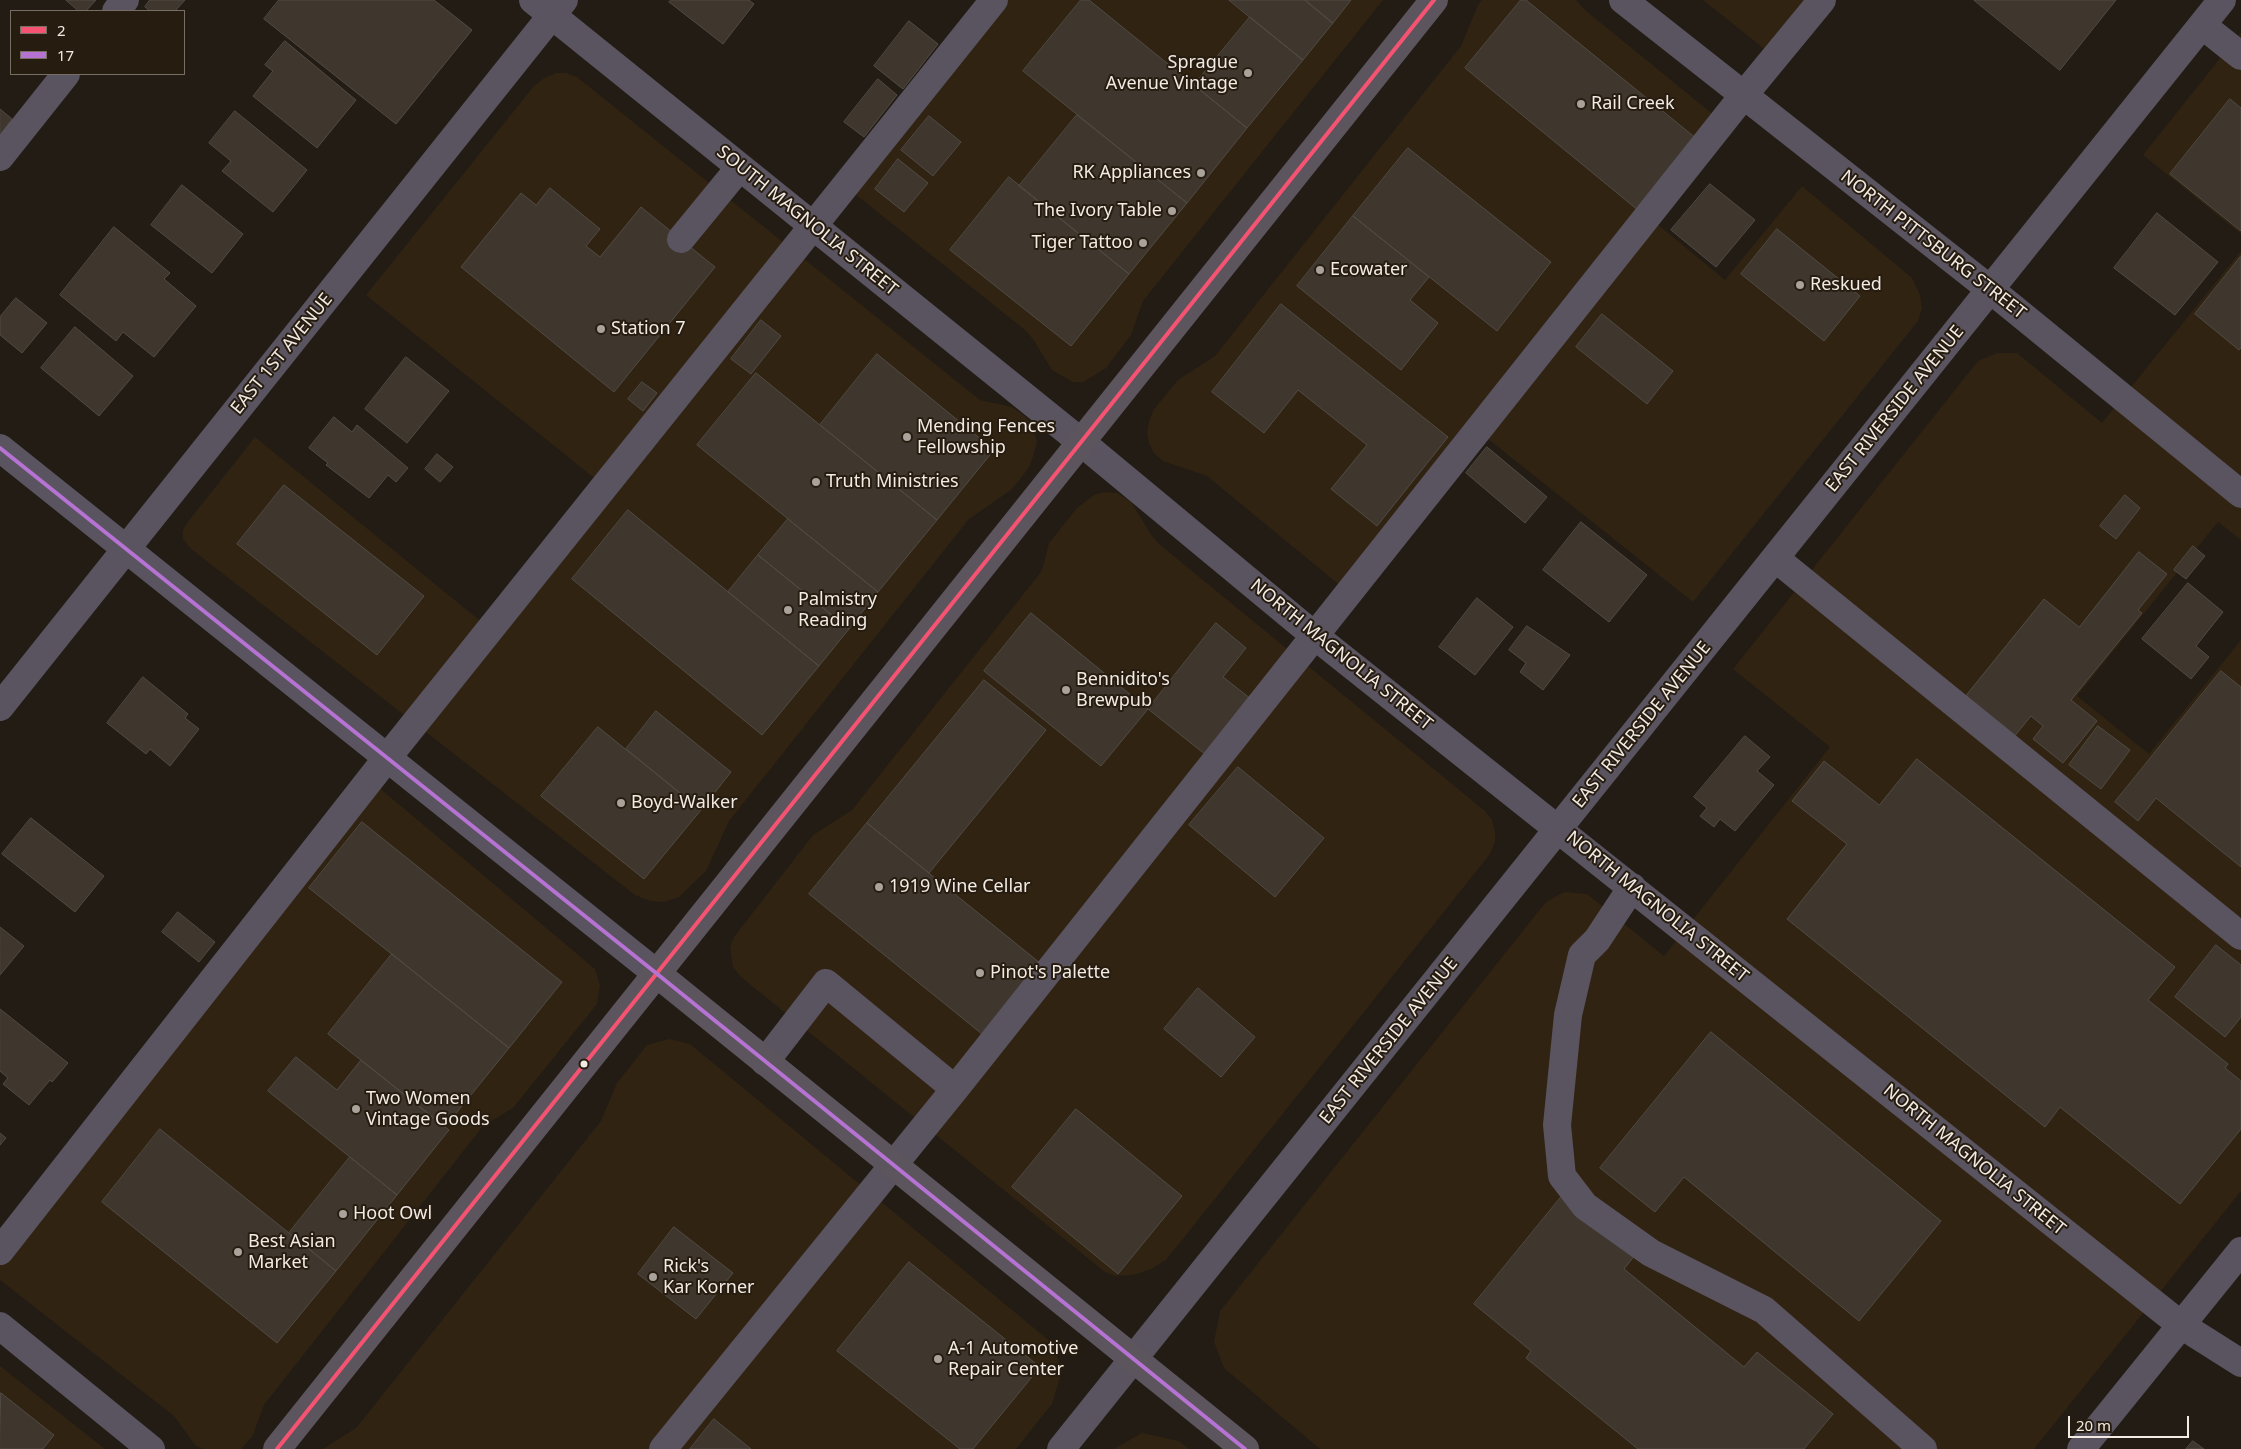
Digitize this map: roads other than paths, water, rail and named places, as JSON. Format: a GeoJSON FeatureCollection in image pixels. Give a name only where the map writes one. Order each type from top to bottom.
{"type":"FeatureCollection","features":[{"type":"Feature","properties":{"kind":"main road"},"geometry":{"type":"LineString","coordinates":[[277,1449],[1434,0]]}},
{"type":"Feature","properties":{"kind":"main road"},"geometry":{"type":"LineString","coordinates":[[656,973],[1245,1449]]}},
{"type":"Feature","properties":{"kind":"street"},"geometry":{"type":"LineString","coordinates":[[117,10],[125,0]]}},
{"type":"Feature","properties":{"kind":"street"},"geometry":{"type":"LineString","coordinates":[[0,1251],[387,758],[994,0]]}},
{"type":"Feature","properties":{"kind":"street","name":"NORTH PITTSBURG STREET"},"geometry":{"type":"LineString","coordinates":[[1623,0],[1992,290],[2241,494]]}},
{"type":"Feature","properties":{"kind":"street"},"geometry":{"type":"LineString","coordinates":[[663,1449],[893,1166],[1743,96],[1822,0]]}},
{"type":"Feature","properties":{"kind":"street","name":"EAST RIVERSIDE AVENUE"},"geometry":{"type":"LineString","coordinates":[[1061,1449],[1992,290],[2222,0]]}},
{"type":"Feature","properties":{"kind":"street","name":"SOUTH MAGNOLIA STREET"},"geometry":{"type":"LineString","coordinates":[[550,5],[740,167],[1080,442]]}},
{"type":"Feature","properties":{"kind":"street","name":"EAST 1ST AVENUE"},"geometry":{"type":"LineString","coordinates":[[0,707],[126,550],[550,5]]}},
{"type":"Feature","properties":{"kind":"street"},"geometry":{"type":"LineString","coordinates":[[2202,25],[2241,56]]}},
{"type":"Feature","properties":{"kind":"street"},"geometry":{"type":"LineString","coordinates":[[0,157],[65,75]]}},
{"type":"Feature","properties":{"kind":"street"},"geometry":{"type":"LineString","coordinates":[[681,240],[740,167]]}},
{"type":"Feature","properties":{"kind":"street","name":"NORTH MAGNOLIA STREET"},"geometry":{"type":"LineString","coordinates":[[1080,442],[1315,636],[2181,1325],[2241,1363]]}},
{"type":"Feature","properties":{"kind":"street"},"geometry":{"type":"LineString","coordinates":[[0,448],[656,973]]}},
{"type":"Feature","properties":{"kind":"street"},"geometry":{"type":"LineString","coordinates":[[1775,558],[2241,936]]}},
{"type":"Feature","properties":{"kind":"street"},"geometry":{"type":"LineString","coordinates":[[1632,887],[1597,940],[1582,955],[1568,1015],[1557,1125],[1562,1176],[1586,1206],[1652,1253],[1764,1310],[1923,1449]]}},
{"type":"Feature","properties":{"kind":"street"},"geometry":{"type":"LineString","coordinates":[[765,1062],[826,983],[955,1088]]}},
{"type":"Feature","properties":{"kind":"street"},"geometry":{"type":"LineString","coordinates":[[2080,1449],[2241,1251]]}},
{"type":"Feature","properties":{"kind":"street"},"geometry":{"type":"LineString","coordinates":[[0,1326],[152,1449]]}},
{"type":"Feature","properties":{"kind":"place","name":"Sprague Avenue Vintage"},"geometry":{"type":"Point","coordinates":[1248,73]}},
{"type":"Feature","properties":{"kind":"place","name":"Rail Creek"},"geometry":{"type":"Point","coordinates":[1581,104]}},
{"type":"Feature","properties":{"kind":"place","name":"RK Appliances"},"geometry":{"type":"Point","coordinates":[1201,173]}},
{"type":"Feature","properties":{"kind":"place","name":"The Ivory Table"},"geometry":{"type":"Point","coordinates":[1172,211]}},
{"type":"Feature","properties":{"kind":"place","name":"Tiger Tattoo"},"geometry":{"type":"Point","coordinates":[1143,243]}},
{"type":"Feature","properties":{"kind":"place","name":"Ecowater"},"geometry":{"type":"Point","coordinates":[1320,270]}},
{"type":"Feature","properties":{"kind":"place","name":"Reskued"},"geometry":{"type":"Point","coordinates":[1800,285]}},
{"type":"Feature","properties":{"kind":"place","name":"Station 7"},"geometry":{"type":"Point","coordinates":[601,329]}},
{"type":"Feature","properties":{"kind":"place","name":"Mending Fences Fellowship"},"geometry":{"type":"Point","coordinates":[907,437]}},
{"type":"Feature","properties":{"kind":"place","name":"Truth Ministries"},"geometry":{"type":"Point","coordinates":[816,482]}},
{"type":"Feature","properties":{"kind":"place","name":"Palmistry Reading"},"geometry":{"type":"Point","coordinates":[788,610]}},
{"type":"Feature","properties":{"kind":"place","name":"Bennidito's Brewpub"},"geometry":{"type":"Point","coordinates":[1066,690]}},
{"type":"Feature","properties":{"kind":"place","name":"Boyd-Walker"},"geometry":{"type":"Point","coordinates":[621,803]}},
{"type":"Feature","properties":{"kind":"place","name":"1919 Wine Cellar"},"geometry":{"type":"Point","coordinates":[879,887]}},
{"type":"Feature","properties":{"kind":"place","name":"Pinot's Palette"},"geometry":{"type":"Point","coordinates":[980,973]}},
{"type":"Feature","properties":{"kind":"place","name":"Two Women Vintage Goods"},"geometry":{"type":"Point","coordinates":[356,1109]}},
{"type":"Feature","properties":{"kind":"place","name":"Hoot Owl"},"geometry":{"type":"Point","coordinates":[343,1214]}},
{"type":"Feature","properties":{"kind":"place","name":"Best Asian Market"},"geometry":{"type":"Point","coordinates":[238,1252]}},
{"type":"Feature","properties":{"kind":"place","name":"Rick's Kar Korner"},"geometry":{"type":"Point","coordinates":[653,1277]}},
{"type":"Feature","properties":{"kind":"place","name":"A-1 Automotive Repair Center"},"geometry":{"type":"Point","coordinates":[938,1359]}}]}
